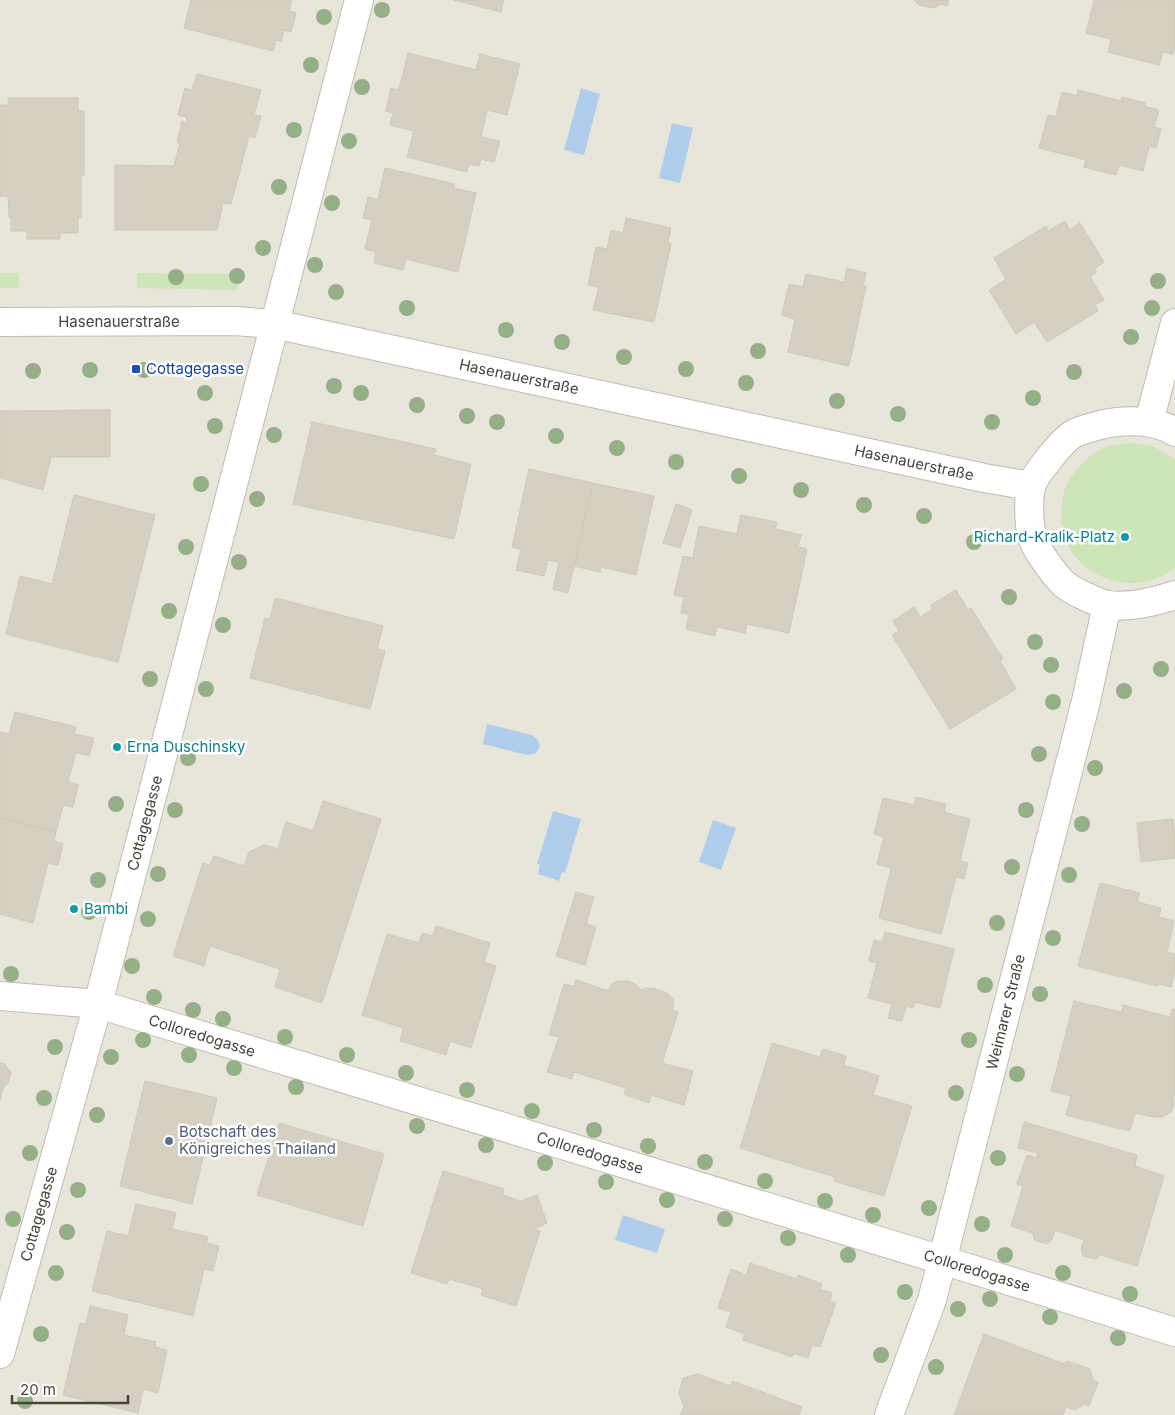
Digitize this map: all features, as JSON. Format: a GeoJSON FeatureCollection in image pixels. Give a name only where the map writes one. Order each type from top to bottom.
{"type":"FeatureCollection","features":[{"type":"Feature","properties":{"kind":"street","name":"Cottagegasse"},"geometry":{"type":"LineString","coordinates":[[0,1354],[98,1004],[359,0]]}},
{"type":"Feature","properties":{"kind":"street","name":"Hasenauerstraße"},"geometry":{"type":"LineString","coordinates":[[0,322],[235,321],[274,324],[974,476],[1032,486]]}},
{"type":"Feature","properties":{"kind":"street"},"geometry":{"type":"LineString","coordinates":[[1150,422],[1175,323]]}},
{"type":"Feature","properties":{"kind":"street"},"geometry":{"type":"LineString","coordinates":[[1175,432],[1150,422],[1129,420],[1108,422],[1072,435],[1046,462],[1032,486],[1030,510],[1032,538],[1046,562],[1064,584],[1087,597],[1107,605],[1132,606],[1175,595]]}},
{"type":"Feature","properties":{"kind":"street","name":"Weimarer Straße"},"geometry":{"type":"LineString","coordinates":[[889,1415],[932,1300],[1086,701],[1107,605]]}},
{"type":"Feature","properties":{"kind":"street","name":"Colloredogasse"},"geometry":{"type":"LineString","coordinates":[[0,996],[98,1004],[1175,1332]]}},
{"type":"Feature","properties":{"kind":"shaded area"},"geometry":{"type":"Polygon","coordinates":[[[0,0],[1175,0],[1175,1415],[0,1415],[0,0]]]}},
{"type":"Feature","properties":{"kind":"green space"},"geometry":{"type":"Polygon","coordinates":[[[0,273],[19,273],[19,288],[0,288],[0,273]]]}},
{"type":"Feature","properties":{"kind":"green space"},"geometry":{"type":"Polygon","coordinates":[[[137,273],[238,274],[238,290],[137,288],[137,273]]]}},
{"type":"Feature","properties":{"kind":"green space"},"geometry":{"type":"Polygon","coordinates":[[[1131,443],[1153,446],[1175,459],[1175,568],[1163,576],[1151,580],[1125,583],[1110,580],[1085,567],[1068,545],[1063,533],[1061,518],[1064,492],[1076,470],[1089,457],[1108,446],[1131,443]]]}},
{"type":"Feature","properties":{"kind":"water"},"geometry":{"type":"Polygon","coordinates":[[[581,88],[600,94],[584,155],[564,150],[581,88]]]}},
{"type":"Feature","properties":{"kind":"water"},"geometry":{"type":"Polygon","coordinates":[[[672,123],[693,128],[680,183],[659,178],[672,123]]]}},
{"type":"Feature","properties":{"kind":"water"},"geometry":{"type":"Polygon","coordinates":[[[487,724],[532,735],[538,740],[540,747],[535,754],[527,755],[483,744],[487,724]]]}},
{"type":"Feature","properties":{"kind":"water"},"geometry":{"type":"Polygon","coordinates":[[[553,811],[581,819],[565,873],[562,872],[559,881],[538,874],[540,865],[537,864],[553,811]]]}},
{"type":"Feature","properties":{"kind":"water"},"geometry":{"type":"Polygon","coordinates":[[[713,820],[736,828],[721,870],[699,862],[713,820]]]}},
{"type":"Feature","properties":{"kind":"water"},"geometry":{"type":"Polygon","coordinates":[[[623,1215],[665,1229],[657,1253],[615,1240],[623,1215]]]}},
{"type":"Feature","properties":{"kind":"building"},"geometry":{"type":"Polygon","coordinates":[[[191,0],[292,0],[289,11],[296,13],[291,32],[284,30],[281,41],[276,40],[273,51],[184,28],[191,0]]]}},
{"type":"Feature","properties":{"kind":"building"},"geometry":{"type":"Polygon","coordinates":[[[454,0],[504,0],[501,12],[454,0]]]}},
{"type":"Feature","properties":{"kind":"building"},"geometry":{"type":"Polygon","coordinates":[[[914,0],[949,0],[947,6],[941,4],[933,8],[919,5],[914,0]]]}},
{"type":"Feature","properties":{"kind":"building"},"geometry":{"type":"Polygon","coordinates":[[[1094,0],[1175,0],[1175,47],[1173,54],[1163,52],[1159,65],[1108,52],[1111,39],[1086,33],[1094,0]]]}},
{"type":"Feature","properties":{"kind":"building"},"geometry":{"type":"Polygon","coordinates":[[[408,53],[476,70],[480,54],[520,64],[507,115],[487,110],[481,137],[500,141],[494,162],[481,159],[479,166],[469,164],[467,172],[407,157],[414,131],[390,125],[393,113],[386,111],[391,88],[399,90],[408,53]]]}},
{"type":"Feature","properties":{"kind":"building"},"geometry":{"type":"Polygon","coordinates":[[[197,74],[261,90],[254,115],[261,116],[255,138],[249,136],[231,204],[223,203],[217,230],[115,230],[115,165],[174,166],[180,143],[177,142],[182,121],[186,123],[187,117],[178,115],[185,88],[192,90],[197,74]]]}},
{"type":"Feature","properties":{"kind":"building"},"geometry":{"type":"Polygon","coordinates":[[[1078,90],[1121,101],[1122,97],[1145,103],[1144,106],[1159,110],[1154,127],[1161,129],[1156,148],[1149,146],[1143,171],[1119,165],[1116,175],[1084,167],[1086,160],[1039,148],[1048,115],[1056,117],[1062,92],[1077,96],[1078,90]]]}},
{"type":"Feature","properties":{"kind":"building"},"geometry":{"type":"Polygon","coordinates":[[[8,98],[78,98],[78,111],[84,111],[84,175],[81,175],[81,217],[78,217],[78,233],[60,233],[60,239],[27,239],[27,231],[11,231],[8,196],[0,196],[0,105],[8,105],[8,98]]]}},
{"type":"Feature","properties":{"kind":"building"},"geometry":{"type":"Polygon","coordinates":[[[385,168],[455,184],[454,188],[476,193],[458,272],[406,259],[403,270],[374,263],[376,252],[365,249],[372,220],[363,218],[368,197],[378,200],[385,168]]]}},
{"type":"Feature","properties":{"kind":"building"},"geometry":{"type":"Polygon","coordinates":[[[626,218],[671,228],[668,242],[671,244],[654,322],[593,310],[599,287],[588,285],[596,247],[607,249],[611,230],[623,233],[626,218]]]}},
{"type":"Feature","properties":{"kind":"building"},"geometry":{"type":"Polygon","coordinates":[[[1065,221],[1070,230],[1080,223],[1104,262],[1094,269],[1097,272],[1090,277],[1104,300],[1095,305],[1098,311],[1047,342],[1034,322],[1016,334],[989,290],[1006,279],[994,258],[1046,226],[1048,231],[1065,221]]]}},
{"type":"Feature","properties":{"kind":"building"},"geometry":{"type":"Polygon","coordinates":[[[847,268],[866,273],[863,286],[866,286],[849,366],[788,352],[795,319],[782,315],[789,284],[803,287],[806,274],[844,282],[847,268]]]}},
{"type":"Feature","properties":{"kind":"building"},"geometry":{"type":"Polygon","coordinates":[[[110,410],[110,457],[51,457],[43,490],[0,478],[0,411],[110,410]]]}},
{"type":"Feature","properties":{"kind":"building"},"geometry":{"type":"Polygon","coordinates":[[[312,422],[436,449],[434,455],[471,464],[454,539],[293,504],[312,422]]]}},
{"type":"Feature","properties":{"kind":"building"},"geometry":{"type":"Polygon","coordinates":[[[529,469],[593,483],[568,593],[553,589],[559,562],[548,560],[544,576],[516,570],[521,549],[512,547],[529,469]]]}},
{"type":"Feature","properties":{"kind":"building"},"geometry":{"type":"Polygon","coordinates":[[[593,483],[654,496],[636,575],[601,567],[600,572],[574,566],[593,483]]]}},
{"type":"Feature","properties":{"kind":"building"},"geometry":{"type":"Polygon","coordinates":[[[74,495],[155,515],[118,662],[6,634],[20,576],[52,584],[74,495]]]}},
{"type":"Feature","properties":{"kind":"building"},"geometry":{"type":"Polygon","coordinates":[[[676,504],[692,510],[680,548],[663,543],[676,504]]]}},
{"type":"Feature","properties":{"kind":"building"},"geometry":{"type":"Polygon","coordinates":[[[741,515],[777,522],[775,529],[801,535],[798,547],[807,549],[789,633],[747,624],[745,633],[717,627],[715,636],[686,629],[689,614],[681,613],[684,597],[674,595],[683,556],[693,558],[699,526],[737,534],[741,515]]]}},
{"type":"Feature","properties":{"kind":"building"},"geometry":{"type":"Polygon","coordinates":[[[956,590],[968,610],[971,608],[1003,659],[1000,661],[1016,689],[950,729],[892,635],[899,631],[893,621],[914,607],[920,617],[933,609],[931,605],[956,590]]]}},
{"type":"Feature","properties":{"kind":"building"},"geometry":{"type":"Polygon","coordinates":[[[275,598],[383,626],[377,649],[385,651],[370,709],[250,678],[265,618],[270,619],[275,598]]]}},
{"type":"Feature","properties":{"kind":"building"},"geometry":{"type":"Polygon","coordinates":[[[15,712],[76,727],[74,734],[94,738],[89,756],[76,752],[68,782],[78,785],[73,807],[63,805],[56,832],[0,818],[0,732],[9,734],[15,712]]]}},
{"type":"Feature","properties":{"kind":"building"},"geometry":{"type":"Polygon","coordinates":[[[916,797],[946,804],[944,812],[970,819],[960,861],[968,863],[964,879],[956,877],[941,934],[879,918],[891,868],[877,864],[884,837],[874,834],[883,798],[914,805],[916,797]]]}},
{"type":"Feature","properties":{"kind":"building"},"geometry":{"type":"Polygon","coordinates":[[[323,801],[381,819],[322,1003],[275,987],[280,969],[210,946],[204,966],[173,956],[203,863],[210,865],[214,856],[244,866],[249,852],[264,845],[278,849],[286,822],[313,831],[323,801]]]}},
{"type":"Feature","properties":{"kind":"building"},"geometry":{"type":"Polygon","coordinates":[[[0,818],[56,832],[54,841],[63,844],[58,865],[48,863],[33,923],[0,914],[0,818]]]}},
{"type":"Feature","properties":{"kind":"building"},"geometry":{"type":"Polygon","coordinates":[[[1173,819],[1175,858],[1141,862],[1137,823],[1173,819]]]}},
{"type":"Feature","properties":{"kind":"building"},"geometry":{"type":"Polygon","coordinates":[[[1100,883],[1140,893],[1137,902],[1161,908],[1159,917],[1174,921],[1167,952],[1175,954],[1175,971],[1171,987],[1159,984],[1158,986],[1078,966],[1100,883]]]}},
{"type":"Feature","properties":{"kind":"building"},"geometry":{"type":"Polygon","coordinates":[[[576,892],[594,897],[586,924],[596,927],[585,965],[556,956],[576,892]]]}},
{"type":"Feature","properties":{"kind":"building"},"geometry":{"type":"Polygon","coordinates":[[[436,926],[490,943],[484,962],[496,966],[471,1048],[450,1041],[446,1055],[400,1041],[403,1028],[362,1015],[387,934],[419,943],[422,933],[433,936],[436,926]]]}},
{"type":"Feature","properties":{"kind":"building"},"geometry":{"type":"Polygon","coordinates":[[[885,932],[954,949],[940,1008],[915,1002],[913,1008],[906,1006],[902,1021],[888,1018],[892,1004],[868,998],[877,963],[869,961],[874,940],[882,942],[885,932]]]}},
{"type":"Feature","properties":{"kind":"building"},"geometry":{"type":"Polygon","coordinates":[[[576,980],[608,991],[612,984],[618,981],[628,981],[641,990],[646,988],[656,989],[667,993],[672,998],[674,1005],[672,1010],[678,1012],[662,1063],[693,1071],[684,1105],[651,1095],[649,1103],[624,1094],[626,1088],[574,1072],[572,1079],[547,1072],[559,1037],[549,1035],[564,984],[574,986],[576,980]]]}},
{"type":"Feature","properties":{"kind":"building"},"geometry":{"type":"Polygon","coordinates":[[[1074,1001],[1121,1012],[1123,1005],[1170,1017],[1172,1009],[1175,1010],[1175,1096],[1173,1095],[1174,1104],[1171,1112],[1162,1117],[1135,1113],[1130,1131],[1066,1115],[1071,1096],[1051,1091],[1074,1001]]]}},
{"type":"Feature","properties":{"kind":"building"},"geometry":{"type":"Polygon","coordinates":[[[772,1043],[820,1057],[823,1049],[846,1056],[844,1065],[879,1076],[873,1095],[912,1106],[884,1196],[834,1181],[835,1177],[740,1148],[772,1043]]]}},
{"type":"Feature","properties":{"kind":"building"},"geometry":{"type":"Polygon","coordinates":[[[0,1063],[5,1064],[11,1073],[8,1083],[3,1088],[0,1100],[0,1063]]]}},
{"type":"Feature","properties":{"kind":"building"},"geometry":{"type":"Polygon","coordinates":[[[145,1081],[217,1098],[192,1204],[120,1186],[145,1081]]]}},
{"type":"Feature","properties":{"kind":"building"},"geometry":{"type":"Polygon","coordinates":[[[1024,1122],[1137,1155],[1135,1166],[1164,1176],[1137,1266],[1101,1255],[1096,1259],[1083,1256],[1081,1248],[1084,1240],[1055,1230],[1048,1244],[1034,1240],[1033,1233],[1011,1226],[1023,1186],[1017,1184],[1027,1155],[1037,1158],[1038,1153],[1018,1148],[1024,1122]]]}},
{"type":"Feature","properties":{"kind":"building"},"geometry":{"type":"Polygon","coordinates":[[[279,1123],[384,1154],[363,1226],[257,1195],[279,1123]]]}},
{"type":"Feature","properties":{"kind":"building"},"geometry":{"type":"Polygon","coordinates":[[[443,1171],[504,1189],[503,1195],[521,1201],[537,1195],[547,1223],[534,1229],[540,1231],[516,1306],[481,1295],[483,1289],[449,1279],[447,1284],[411,1273],[443,1171]]]}},
{"type":"Feature","properties":{"kind":"building"},"geometry":{"type":"Polygon","coordinates":[[[136,1204],[176,1213],[172,1229],[208,1237],[206,1243],[219,1246],[213,1271],[204,1269],[193,1316],[92,1291],[107,1231],[128,1236],[136,1204]]]}},
{"type":"Feature","properties":{"kind":"building"},"geometry":{"type":"Polygon","coordinates":[[[750,1263],[797,1279],[798,1275],[822,1284],[820,1289],[832,1293],[830,1301],[836,1303],[820,1347],[812,1345],[808,1358],[794,1353],[792,1357],[743,1340],[745,1334],[726,1327],[731,1312],[718,1308],[731,1269],[746,1275],[750,1263]]]}},
{"type":"Feature","properties":{"kind":"building"},"geometry":{"type":"Polygon","coordinates":[[[90,1306],[128,1315],[124,1335],[156,1342],[155,1347],[167,1350],[158,1393],[143,1389],[138,1413],[63,1395],[80,1323],[86,1324],[90,1306]]]}},
{"type":"Feature","properties":{"kind":"building"},"geometry":{"type":"Polygon","coordinates":[[[984,1334],[1065,1364],[1067,1361],[1090,1369],[1093,1380],[1098,1382],[1089,1406],[1084,1404],[1075,1410],[1066,1407],[1063,1415],[954,1415],[984,1334]]]}},
{"type":"Feature","properties":{"kind":"building"},"geometry":{"type":"Polygon","coordinates":[[[698,1374],[730,1386],[733,1381],[802,1407],[799,1415],[680,1415],[684,1406],[679,1393],[683,1378],[698,1374]]]}},
{"type":"Feature","properties":{"kind":"place","name":"Cottagegasse"},"geometry":{"type":"Point","coordinates":[136,369]}},
{"type":"Feature","properties":{"kind":"place","name":"Richard-Kralik-Platz"},"geometry":{"type":"Point","coordinates":[1125,537]}},
{"type":"Feature","properties":{"kind":"place","name":"Erna Duschinsky"},"geometry":{"type":"Point","coordinates":[117,747]}},
{"type":"Feature","properties":{"kind":"place","name":"Bambi"},"geometry":{"type":"Point","coordinates":[74,909]}},
{"type":"Feature","properties":{"kind":"place","name":"Botschaft des Königreiches Thailand"},"geometry":{"type":"Point","coordinates":[169,1141]}}]}
